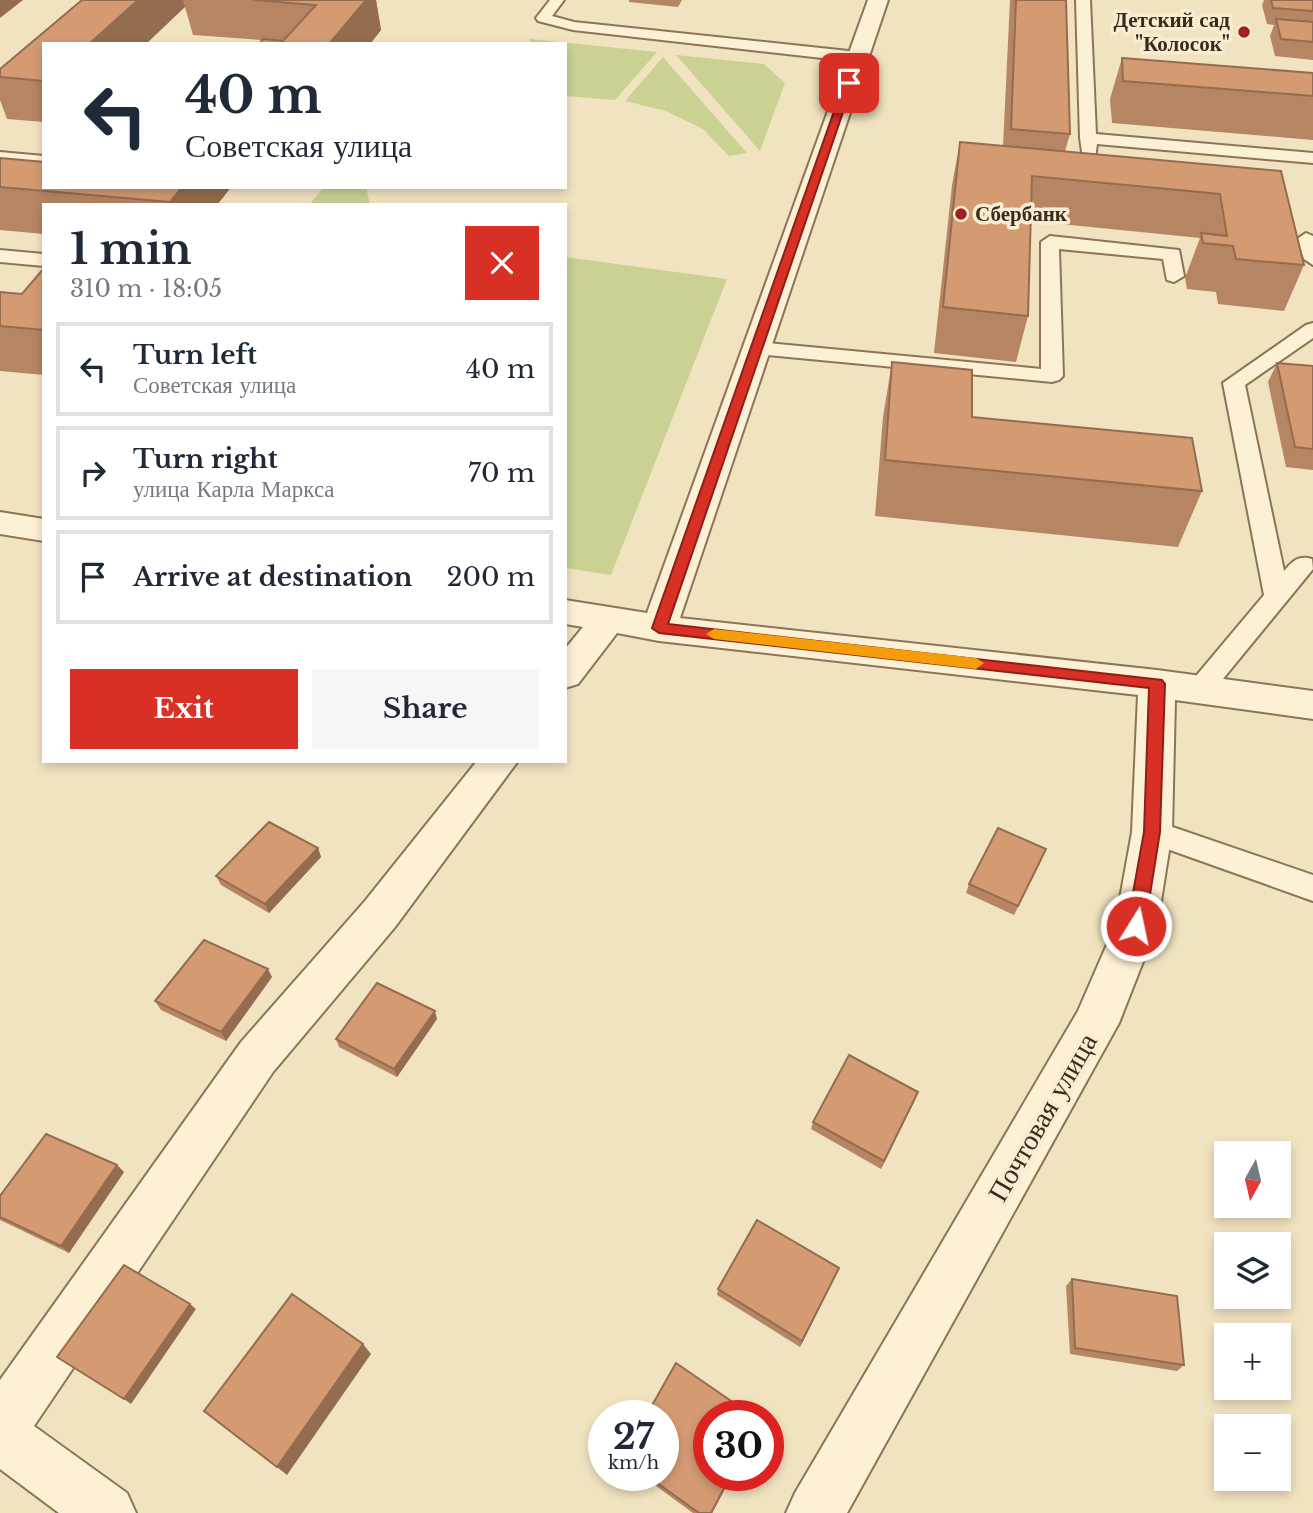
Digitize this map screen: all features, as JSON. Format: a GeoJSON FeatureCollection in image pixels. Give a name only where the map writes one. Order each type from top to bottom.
{"type":"FeatureCollection","features":[{"type":"Feature","properties":{"kind":"street"},"geometry":{"type":"LineString","coordinates":[[659,628],[878,0]]}},
{"type":"Feature","properties":{"kind":"street"},"geometry":{"type":"LineString","coordinates":[[0,523],[42,530]]}},
{"type":"Feature","properties":{"kind":"street"},"geometry":{"type":"LineString","coordinates":[[567,612],[659,628],[1179,686],[1313,705]]}},
{"type":"Feature","properties":{"kind":"street"},"geometry":{"type":"LineString","coordinates":[[567,672],[609,619]]}},
{"type":"Feature","properties":{"kind":"street","name":"Почтовая улица"},"geometry":{"type":"LineString","coordinates":[[815,1513],[1096,1023],[1136,926],[1179,686]]}},
{"type":"Feature","properties":{"kind":"street"},"geometry":{"type":"LineString","coordinates":[[0,1427],[257,1057],[380,915],[497,763]]}},
{"type":"Feature","properties":{"kind":"street"},"geometry":{"type":"LineString","coordinates":[[0,1435],[107,1513]]}},
{"type":"Feature","properties":{"kind":"lane"},"geometry":{"type":"LineString","coordinates":[[557,0],[543,18],[573,26],[858,57]]}},
{"type":"Feature","properties":{"kind":"lane"},"geometry":{"type":"LineString","coordinates":[[1083,0],[1089,178]]}},
{"type":"Feature","properties":{"kind":"lane"},"geometry":{"type":"LineString","coordinates":[[1088,138],[1313,158]]}},
{"type":"Feature","properties":{"kind":"lane"},"geometry":{"type":"LineString","coordinates":[[0,157],[42,161]]}},
{"type":"Feature","properties":{"kind":"lane"},"geometry":{"type":"LineString","coordinates":[[1306,239],[1313,260]]}},
{"type":"Feature","properties":{"kind":"lane"},"geometry":{"type":"LineString","coordinates":[[757,348],[1052,376],[1050,242],[1172,254],[1174,276]]}},
{"type":"Feature","properties":{"kind":"lane"},"geometry":{"type":"LineString","coordinates":[[0,256],[42,260]]}},
{"type":"Feature","properties":{"kind":"lane"},"geometry":{"type":"LineString","coordinates":[[1277,597],[1234,383],[1313,329]]}},
{"type":"Feature","properties":{"kind":"lane"},"geometry":{"type":"LineString","coordinates":[[1179,686],[1277,597],[1303,565]]}},
{"type":"Feature","properties":{"kind":"lane"},"geometry":{"type":"LineString","coordinates":[[1152,832],[1313,888]]}},
{"type":"Feature","properties":{"kind":"green space"},"geometry":{"type":"Polygon","coordinates":[[[530,39],[559,42],[531,42],[530,39]]]}},
{"type":"Feature","properties":{"kind":"green space"},"geometry":{"type":"Polygon","coordinates":[[[567,43],[657,52],[615,100],[567,96],[567,43]]]}},
{"type":"Feature","properties":{"kind":"green space"},"geometry":{"type":"Polygon","coordinates":[[[676,55],[764,64],[785,83],[760,151],[676,55]]]}},
{"type":"Feature","properties":{"kind":"green space"},"geometry":{"type":"Polygon","coordinates":[[[663,57],[747,153],[729,156],[703,129],[666,111],[625,101],[663,57]]]}},
{"type":"Feature","properties":{"kind":"green space"},"geometry":{"type":"Polygon","coordinates":[[[322,189],[366,189],[370,203],[311,203],[322,189]]]}},
{"type":"Feature","properties":{"kind":"green space"},"geometry":{"type":"Polygon","coordinates":[[[567,257],[727,279],[611,575],[567,568],[567,257]]]}},
{"type":"Feature","properties":{"kind":"building"},"geometry":{"type":"Polygon","coordinates":[[[82,0],[138,0],[91,42],[42,42],[42,81],[0,77],[0,69],[82,0]]]}},
{"type":"Feature","properties":{"kind":"building"},"geometry":{"type":"Polygon","coordinates":[[[253,0],[366,0],[331,42],[261,42],[263,39],[283,41],[316,5],[253,0]]]}},
{"type":"Feature","properties":{"kind":"building"},"geometry":{"type":"Polygon","coordinates":[[[1016,0],[1066,0],[1070,134],[1011,129],[1016,0]]]}},
{"type":"Feature","properties":{"kind":"building"},"geometry":{"type":"Polygon","coordinates":[[[1271,0],[1313,0],[1313,11],[1273,8],[1271,0]]]}},
{"type":"Feature","properties":{"kind":"building"},"geometry":{"type":"Polygon","coordinates":[[[1276,19],[1313,22],[1313,42],[1281,39],[1276,19]]]}},
{"type":"Feature","properties":{"kind":"building"},"geometry":{"type":"Polygon","coordinates":[[[1122,58],[1313,73],[1313,96],[1123,81],[1122,58]]]}},
{"type":"Feature","properties":{"kind":"building"},"geometry":{"type":"Polygon","coordinates":[[[960,142],[1281,171],[1304,265],[1236,259],[1233,246],[1203,243],[1201,233],[1227,236],[1220,194],[1032,176],[1028,316],[943,307],[960,142]]]}},
{"type":"Feature","properties":{"kind":"building"},"geometry":{"type":"Polygon","coordinates":[[[0,158],[42,162],[42,189],[180,189],[170,202],[0,187],[0,158]]]}},
{"type":"Feature","properties":{"kind":"building"},"geometry":{"type":"Polygon","coordinates":[[[42,270],[42,330],[0,326],[0,292],[22,294],[42,270]]]}},
{"type":"Feature","properties":{"kind":"building"},"geometry":{"type":"Polygon","coordinates":[[[892,362],[972,370],[972,417],[1192,438],[1202,491],[885,460],[892,362]]]}},
{"type":"Feature","properties":{"kind":"building"},"geometry":{"type":"Polygon","coordinates":[[[1277,363],[1313,366],[1313,449],[1295,447],[1277,363]]]}},
{"type":"Feature","properties":{"kind":"building"},"geometry":{"type":"Polygon","coordinates":[[[269,822],[318,848],[265,904],[216,876],[269,822]]]}},
{"type":"Feature","properties":{"kind":"building"},"geometry":{"type":"Polygon","coordinates":[[[998,828],[1046,849],[1018,906],[969,884],[998,828]]]}},
{"type":"Feature","properties":{"kind":"building"},"geometry":{"type":"Polygon","coordinates":[[[204,940],[268,969],[221,1032],[155,1001],[204,940]]]}},
{"type":"Feature","properties":{"kind":"building"},"geometry":{"type":"Polygon","coordinates":[[[377,983],[435,1011],[394,1069],[336,1039],[377,983]]]}},
{"type":"Feature","properties":{"kind":"building"},"geometry":{"type":"Polygon","coordinates":[[[849,1055],[918,1092],[884,1161],[813,1122],[849,1055]]]}},
{"type":"Feature","properties":{"kind":"building"},"geometry":{"type":"Polygon","coordinates":[[[46,1134],[117,1165],[61,1246],[0,1217],[0,1196],[46,1134]]]}},
{"type":"Feature","properties":{"kind":"building"},"geometry":{"type":"Polygon","coordinates":[[[757,1220],[839,1268],[802,1341],[718,1289],[757,1220]]]}},
{"type":"Feature","properties":{"kind":"building"},"geometry":{"type":"Polygon","coordinates":[[[124,1265],[190,1304],[124,1399],[57,1357],[124,1265]]]}},
{"type":"Feature","properties":{"kind":"building"},"geometry":{"type":"Polygon","coordinates":[[[1072,1279],[1177,1296],[1184,1365],[1075,1348],[1072,1279]]]}},
{"type":"Feature","properties":{"kind":"building"},"geometry":{"type":"Polygon","coordinates":[[[292,1294],[363,1344],[277,1467],[204,1411],[292,1294]]]}},
{"type":"Feature","properties":{"kind":"building"},"geometry":{"type":"Polygon","coordinates":[[[676,1363],[730,1400],[693,1400],[693,1491],[723,1491],[711,1513],[699,1513],[668,1491],[679,1491],[679,1400],[655,1400],[676,1363]]]}},
{"type":"Feature","properties":{"kind":"slow traffic"},"geometry":{"type":"LineString","coordinates":[[714,634],[976,663]]}},
{"type":"Feature","properties":{"kind":"place","name":"Детский сад \"Колосок\""},"geometry":{"type":"Point","coordinates":[1244,32]}},
{"type":"Feature","properties":{"kind":"place","name":"Сбербанк"},"geometry":{"type":"Point","coordinates":[961,214]}},
{"type":"Feature","properties":{"kind":"route"},"geometry":{"type":"LineString","coordinates":[[849,83],[659,628],[1157,684],[1152,832],[1136,926]]}}]}
